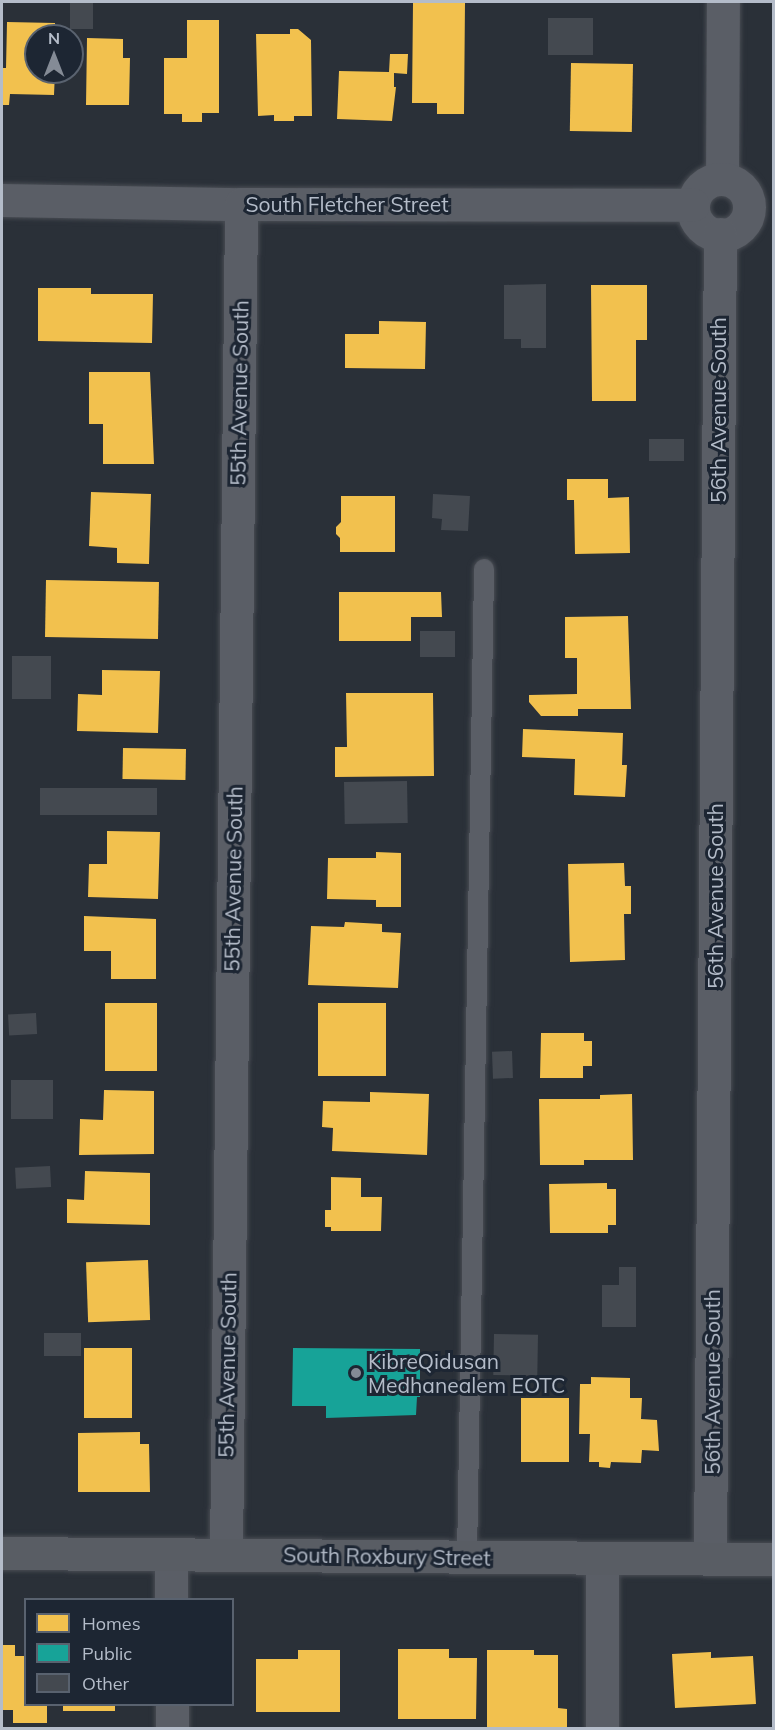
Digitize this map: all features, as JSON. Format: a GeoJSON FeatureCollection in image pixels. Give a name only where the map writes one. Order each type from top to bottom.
{"type":"FeatureCollection","features":[{"type":"Feature","properties":{"kind":"street"},"geometry":{"type":"LineString","coordinates":[[722,179],[723,2]]}},
{"type":"Feature","properties":{"kind":"street"},"geometry":{"type":"LineString","coordinates":[[722,179],[741,186],[761,206],[741,227],[733,232],[720,234],[705,230],[698,223],[693,205],[701,188],[708,182],[722,179]]}},
{"type":"Feature","properties":{"kind":"street","name":"South Fletcher Street"},"geometry":{"type":"LineString","coordinates":[[2,200],[241,204],[693,205]]}},
{"type":"Feature","properties":{"kind":"street","name":"55th Avenue South"},"geometry":{"type":"LineString","coordinates":[[226,1554],[241,204]]}},
{"type":"Feature","properties":{"kind":"street","name":"56th Avenue South"},"geometry":{"type":"LineString","coordinates":[[710,1558],[720,234]]}},
{"type":"Feature","properties":{"kind":"street","name":"South Roxbury Street"},"geometry":{"type":"LineString","coordinates":[[2,1553],[774,1559]]}},
{"type":"Feature","properties":{"kind":"street"},"geometry":{"type":"LineString","coordinates":[[171,1554],[171,1598]]}},
{"type":"Feature","properties":{"kind":"street"},"geometry":{"type":"LineString","coordinates":[[602,1558],[602,1728]]}},
{"type":"Feature","properties":{"kind":"street"},"geometry":{"type":"LineString","coordinates":[[172,1706],[172,1728]]}},
{"type":"Feature","properties":{"kind":"lane"},"geometry":{"type":"LineString","coordinates":[[467,1557],[484,569]]}},
{"type":"Feature","properties":{"kind":"building: Homes"},"geometry":{"type":"Polygon","coordinates":[[[413,2],[465,2],[464,114],[437,114],[437,103],[412,103],[413,2]]]}},
{"type":"Feature","properties":{"kind":"building: Homes"},"geometry":{"type":"Polygon","coordinates":[[[187,20],[219,20],[219,113],[202,113],[202,122],[182,122],[182,114],[164,114],[164,58],[187,58],[187,20]]]}},
{"type":"Feature","properties":{"kind":"building: Homes"},"geometry":{"type":"Polygon","coordinates":[[[7,22],[55,23],[24,24],[24,84],[54,84],[54,95],[10,94],[9,105],[2,105],[2,68],[6,68],[7,22]]]}},
{"type":"Feature","properties":{"kind":"building: Homes"},"geometry":{"type":"Polygon","coordinates":[[[290,29],[298,29],[311,40],[312,116],[294,116],[294,121],[274,121],[274,115],[258,116],[256,34],[290,34],[290,29]]]}},
{"type":"Feature","properties":{"kind":"building: Homes"},"geometry":{"type":"Polygon","coordinates":[[[87,38],[123,39],[123,58],[130,58],[129,105],[86,105],[87,38]]]}},
{"type":"Feature","properties":{"kind":"building: Homes"},"geometry":{"type":"Polygon","coordinates":[[[390,54],[408,54],[407,74],[394,73],[394,87],[396,87],[392,121],[337,119],[339,71],[389,72],[390,54]]]}},
{"type":"Feature","properties":{"kind":"building: Homes"},"geometry":{"type":"Polygon","coordinates":[[[571,63],[633,64],[632,132],[570,131],[571,63]]]}},
{"type":"Feature","properties":{"kind":"building: Homes"},"geometry":{"type":"Polygon","coordinates":[[[591,285],[647,285],[647,340],[636,340],[636,401],[592,401],[591,285]]]}},
{"type":"Feature","properties":{"kind":"building: Homes"},"geometry":{"type":"Polygon","coordinates":[[[38,288],[91,288],[91,294],[153,294],[152,343],[38,341],[38,288]]]}},
{"type":"Feature","properties":{"kind":"building: Homes"},"geometry":{"type":"Polygon","coordinates":[[[379,321],[426,322],[425,369],[345,368],[345,334],[379,334],[379,321]]]}},
{"type":"Feature","properties":{"kind":"building: Homes"},"geometry":{"type":"Polygon","coordinates":[[[89,372],[150,372],[154,464],[103,464],[103,424],[89,424],[89,372]]]}},
{"type":"Feature","properties":{"kind":"building: Homes"},"geometry":{"type":"Polygon","coordinates":[[[567,479],[608,479],[608,498],[629,497],[630,553],[575,554],[574,500],[567,500],[567,479]]]}},
{"type":"Feature","properties":{"kind":"building: Homes"},"geometry":{"type":"Polygon","coordinates":[[[91,492],[151,494],[149,564],[117,563],[117,548],[89,546],[91,492]]]}},
{"type":"Feature","properties":{"kind":"building: Homes"},"geometry":{"type":"Polygon","coordinates":[[[341,496],[395,496],[395,552],[340,552],[340,538],[336,534],[336,527],[341,522],[341,496]]]}},
{"type":"Feature","properties":{"kind":"building: Homes"},"geometry":{"type":"Polygon","coordinates":[[[46,580],[159,582],[158,639],[45,637],[46,580]]]}},
{"type":"Feature","properties":{"kind":"building: Homes"},"geometry":{"type":"Polygon","coordinates":[[[339,592],[441,592],[442,617],[411,617],[411,641],[339,641],[339,592]]]}},
{"type":"Feature","properties":{"kind":"building: Homes"},"geometry":{"type":"Polygon","coordinates":[[[628,616],[631,709],[578,709],[578,716],[541,716],[529,702],[529,695],[577,694],[577,658],[565,658],[565,617],[628,616]]]}},
{"type":"Feature","properties":{"kind":"building: Homes"},"geometry":{"type":"Polygon","coordinates":[[[102,670],[160,671],[158,733],[77,731],[78,694],[102,695],[102,670]]]}},
{"type":"Feature","properties":{"kind":"building: Homes"},"geometry":{"type":"Polygon","coordinates":[[[346,693],[433,693],[434,776],[335,777],[335,747],[347,747],[346,693]]]}},
{"type":"Feature","properties":{"kind":"building: Homes"},"geometry":{"type":"Polygon","coordinates":[[[523,729],[623,733],[622,765],[627,765],[625,797],[574,795],[575,759],[522,757],[523,729]]]}},
{"type":"Feature","properties":{"kind":"building: Homes"},"geometry":{"type":"Polygon","coordinates":[[[123,748],[186,749],[185,780],[122,779],[123,748]]]}},
{"type":"Feature","properties":{"kind":"building: Homes"},"geometry":{"type":"Polygon","coordinates":[[[107,831],[160,832],[158,899],[88,897],[89,864],[107,864],[107,831]]]}},
{"type":"Feature","properties":{"kind":"building: Homes"},"geometry":{"type":"Polygon","coordinates":[[[376,852],[401,853],[401,907],[376,907],[376,900],[327,899],[328,858],[376,858],[376,852]]]}},
{"type":"Feature","properties":{"kind":"building: Homes"},"geometry":{"type":"Polygon","coordinates":[[[624,863],[625,886],[631,886],[631,914],[624,914],[625,960],[570,962],[568,864],[624,863]]]}},
{"type":"Feature","properties":{"kind":"building: Homes"},"geometry":{"type":"Polygon","coordinates":[[[84,916],[156,919],[156,979],[111,979],[111,951],[84,951],[84,916]]]}},
{"type":"Feature","properties":{"kind":"building: Homes"},"geometry":{"type":"Polygon","coordinates":[[[345,922],[382,924],[382,932],[401,933],[398,988],[308,985],[311,926],[344,927],[345,922]]]}},
{"type":"Feature","properties":{"kind":"building: Homes"},"geometry":{"type":"Polygon","coordinates":[[[105,1003],[157,1003],[157,1071],[105,1071],[105,1003]]]}},
{"type":"Feature","properties":{"kind":"building: Homes"},"geometry":{"type":"Polygon","coordinates":[[[318,1003],[386,1003],[386,1076],[318,1076],[318,1003]]]}},
{"type":"Feature","properties":{"kind":"building: Homes"},"geometry":{"type":"Polygon","coordinates":[[[541,1033],[584,1033],[584,1041],[592,1041],[592,1066],[583,1066],[583,1078],[540,1078],[541,1033]]]}},
{"type":"Feature","properties":{"kind":"building: Homes"},"geometry":{"type":"Polygon","coordinates":[[[104,1090],[154,1091],[154,1154],[79,1155],[80,1119],[103,1120],[104,1090]]]}},
{"type":"Feature","properties":{"kind":"building: Homes"},"geometry":{"type":"Polygon","coordinates":[[[370,1092],[429,1094],[427,1155],[332,1151],[333,1128],[322,1127],[323,1101],[370,1102],[370,1092]]]}},
{"type":"Feature","properties":{"kind":"building: Homes"},"geometry":{"type":"Polygon","coordinates":[[[632,1094],[633,1160],[584,1160],[584,1165],[540,1165],[539,1099],[600,1099],[600,1095],[632,1094]]]}},
{"type":"Feature","properties":{"kind":"building: Homes"},"geometry":{"type":"Polygon","coordinates":[[[85,1171],[150,1173],[150,1225],[67,1223],[67,1199],[84,1200],[85,1171]]]}},
{"type":"Feature","properties":{"kind":"building: Homes"},"geometry":{"type":"Polygon","coordinates":[[[331,1177],[361,1178],[361,1197],[382,1197],[381,1231],[331,1231],[331,1227],[325,1227],[325,1210],[331,1210],[331,1177]]]}},
{"type":"Feature","properties":{"kind":"building: Homes"},"geometry":{"type":"Polygon","coordinates":[[[607,1183],[607,1189],[616,1189],[616,1225],[608,1225],[608,1233],[550,1233],[549,1184],[607,1183]]]}},
{"type":"Feature","properties":{"kind":"building: Homes"},"geometry":{"type":"Polygon","coordinates":[[[148,1260],[150,1320],[88,1322],[86,1262],[148,1260]]]}},
{"type":"Feature","properties":{"kind":"building: Homes"},"geometry":{"type":"Polygon","coordinates":[[[84,1348],[132,1348],[132,1418],[84,1418],[84,1348]]]}},
{"type":"Feature","properties":{"kind":"building: Homes"},"geometry":{"type":"Polygon","coordinates":[[[591,1377],[630,1378],[630,1398],[642,1398],[641,1419],[657,1420],[659,1451],[642,1450],[641,1463],[611,1462],[610,1468],[599,1467],[599,1462],[589,1462],[590,1434],[579,1434],[580,1384],[591,1384],[591,1377]]]}},
{"type":"Feature","properties":{"kind":"building: Homes"},"geometry":{"type":"Polygon","coordinates":[[[521,1398],[569,1398],[569,1462],[521,1462],[521,1398]]]}},
{"type":"Feature","properties":{"kind":"building: Homes"},"geometry":{"type":"Polygon","coordinates":[[[140,1432],[140,1444],[149,1444],[150,1492],[78,1492],[78,1433],[140,1432]]]}},
{"type":"Feature","properties":{"kind":"building: Homes"},"geometry":{"type":"Polygon","coordinates":[[[2,1645],[15,1645],[15,1656],[24,1656],[24,1706],[47,1706],[47,1723],[13,1723],[13,1710],[2,1710],[2,1645]]]}},
{"type":"Feature","properties":{"kind":"building: Homes"},"geometry":{"type":"Polygon","coordinates":[[[398,1649],[449,1649],[449,1658],[477,1658],[476,1719],[398,1719],[398,1649]]]}},
{"type":"Feature","properties":{"kind":"building: Homes"},"geometry":{"type":"Polygon","coordinates":[[[298,1650],[340,1650],[340,1712],[256,1712],[256,1659],[298,1659],[298,1650]]]}},
{"type":"Feature","properties":{"kind":"building: Homes"},"geometry":{"type":"Polygon","coordinates":[[[487,1650],[534,1650],[534,1655],[558,1655],[558,1708],[567,1709],[567,1728],[487,1728],[487,1650]]]}},
{"type":"Feature","properties":{"kind":"building: Homes"},"geometry":{"type":"Polygon","coordinates":[[[711,1652],[711,1658],[753,1656],[756,1704],[675,1708],[672,1654],[711,1652]]]}},
{"type":"Feature","properties":{"kind":"building: Homes"},"geometry":{"type":"Polygon","coordinates":[[[63,1706],[115,1706],[115,1711],[63,1711],[63,1706]]]}},
{"type":"Feature","properties":{"kind":"building: Public","name":"KibreQidusan Medhanealem EOTC"},"geometry":{"type":"Polygon","coordinates":[[[293,1348],[420,1349],[420,1397],[417,1397],[416,1415],[326,1418],[326,1406],[292,1406],[293,1348]]]}},
{"type":"Feature","properties":{"kind":"building: Other"},"geometry":{"type":"Polygon","coordinates":[[[70,2],[93,2],[93,29],[84,29],[84,24],[70,24],[70,2]]]}},
{"type":"Feature","properties":{"kind":"building: Other"},"geometry":{"type":"Polygon","coordinates":[[[548,18],[593,18],[593,55],[548,55],[548,18]]]}},
{"type":"Feature","properties":{"kind":"building: Other"},"geometry":{"type":"Polygon","coordinates":[[[546,284],[546,348],[521,348],[521,339],[504,339],[504,285],[546,284]]]}},
{"type":"Feature","properties":{"kind":"building: Other"},"geometry":{"type":"Polygon","coordinates":[[[649,439],[684,439],[684,461],[649,461],[649,439]]]}},
{"type":"Feature","properties":{"kind":"building: Other"},"geometry":{"type":"Polygon","coordinates":[[[433,494],[470,496],[468,531],[441,530],[442,519],[432,518],[433,494]]]}},
{"type":"Feature","properties":{"kind":"building: Other"},"geometry":{"type":"Polygon","coordinates":[[[420,631],[455,631],[455,657],[420,657],[420,631]]]}},
{"type":"Feature","properties":{"kind":"building: Other"},"geometry":{"type":"Polygon","coordinates":[[[12,656],[51,656],[51,699],[12,699],[12,656]]]}},
{"type":"Feature","properties":{"kind":"building: Other"},"geometry":{"type":"Polygon","coordinates":[[[407,781],[408,823],[345,824],[344,782],[407,781]]]}},
{"type":"Feature","properties":{"kind":"building: Other"},"geometry":{"type":"Polygon","coordinates":[[[40,788],[157,788],[157,815],[40,815],[40,788]]]}},
{"type":"Feature","properties":{"kind":"building: Other"},"geometry":{"type":"Polygon","coordinates":[[[36,1013],[37,1034],[9,1035],[8,1014],[36,1013]]]}},
{"type":"Feature","properties":{"kind":"building: Other"},"geometry":{"type":"Polygon","coordinates":[[[512,1051],[513,1078],[493,1079],[492,1052],[512,1051]]]}},
{"type":"Feature","properties":{"kind":"building: Other"},"geometry":{"type":"Polygon","coordinates":[[[11,1080],[53,1080],[53,1119],[11,1119],[11,1080]]]}},
{"type":"Feature","properties":{"kind":"building: Other"},"geometry":{"type":"Polygon","coordinates":[[[50,1166],[51,1187],[16,1189],[15,1168],[50,1166]]]}},
{"type":"Feature","properties":{"kind":"building: Other"},"geometry":{"type":"Polygon","coordinates":[[[619,1267],[636,1267],[636,1327],[602,1327],[602,1285],[619,1285],[619,1267]]]}},
{"type":"Feature","properties":{"kind":"building: Other"},"geometry":{"type":"Polygon","coordinates":[[[44,1333],[81,1333],[81,1356],[44,1356],[44,1333]]]}},
{"type":"Feature","properties":{"kind":"building: Other"},"geometry":{"type":"Polygon","coordinates":[[[494,1334],[538,1335],[537,1376],[493,1375],[494,1334]]]}},
{"type":"Feature","properties":{"kind":"place","name":"KibreQidusan Medhanealem EOTC"},"geometry":{"type":"Point","coordinates":[356,1373]}}]}
